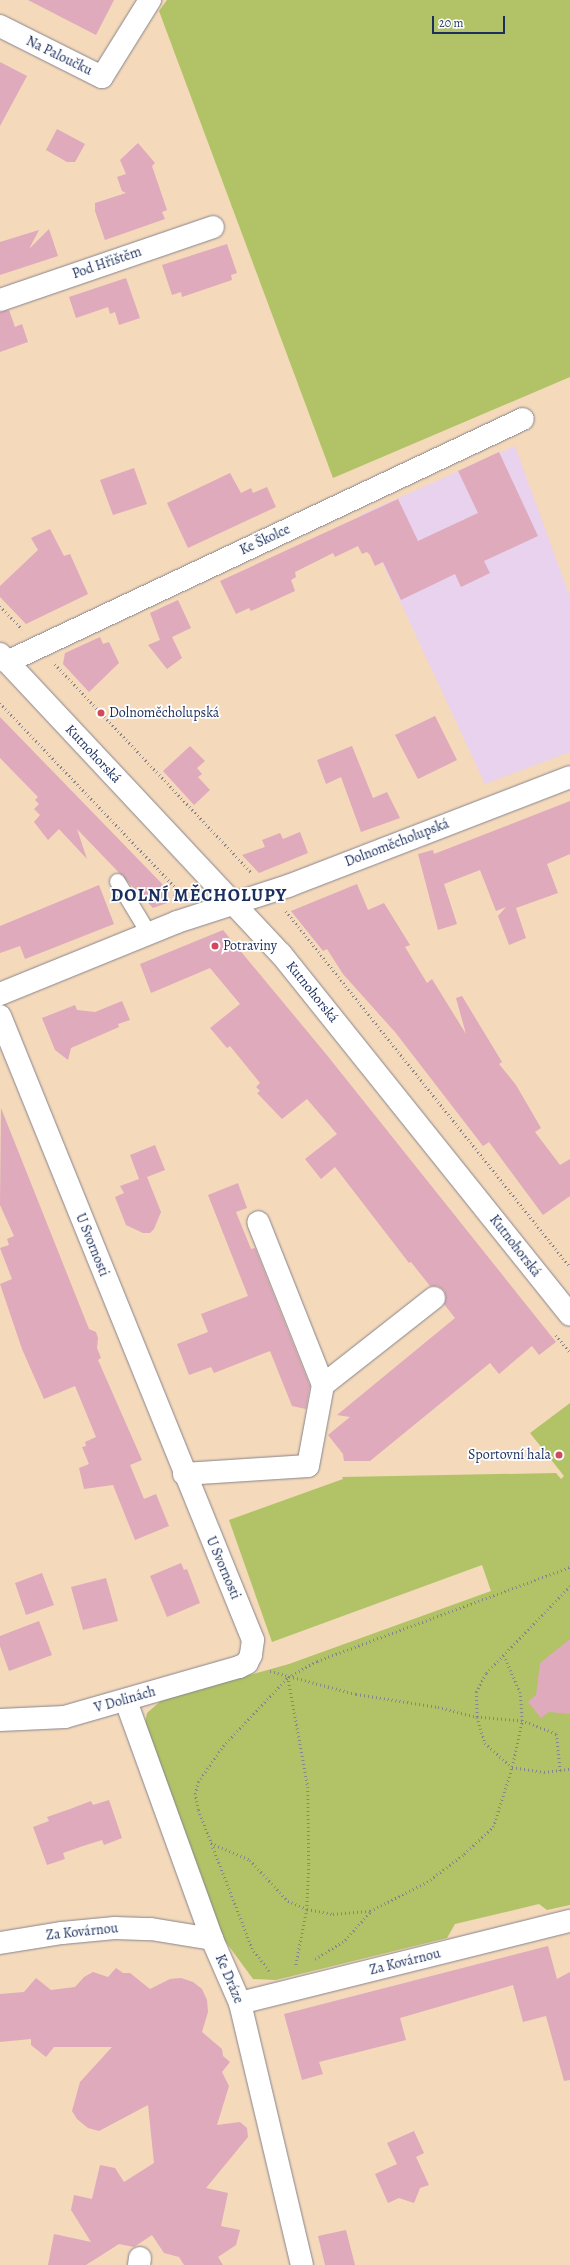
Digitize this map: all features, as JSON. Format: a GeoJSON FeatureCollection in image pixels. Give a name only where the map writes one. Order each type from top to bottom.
{"type":"FeatureCollection","features":[{"type":"Feature","properties":{"kind":"street","name":"Na Paloučku"},"geometry":{"type":"LineString","coordinates":[[0,26],[102,77],[150,0]]}},
{"type":"Feature","properties":{"kind":"street","name":"Pod Hřištěm"},"geometry":{"type":"LineString","coordinates":[[0,300],[213,227]]}},
{"type":"Feature","properties":{"kind":"street","name":"Ke Školce"},"geometry":{"type":"LineString","coordinates":[[4,658],[523,419]]}},
{"type":"Feature","properties":{"kind":"street","name":"Kutnohorská"},"geometry":{"type":"LineString","coordinates":[[4,658],[301,978],[570,1315]]}},
{"type":"Feature","properties":{"kind":"street","name":"Dolnoměcholupská"},"geometry":{"type":"LineString","coordinates":[[0,994],[192,917],[270,892],[570,776]]}},
{"type":"Feature","properties":{"kind":"street","name":"U Svornosti"},"geometry":{"type":"LineString","coordinates":[[0,1016],[184,1474],[253,1640],[251,1655],[247,1663]]}},
{"type":"Feature","properties":{"kind":"street"},"geometry":{"type":"LineString","coordinates":[[184,1474],[308,1466],[323,1385],[258,1222]]}},
{"type":"Feature","properties":{"kind":"street"},"geometry":{"type":"LineString","coordinates":[[323,1385],[434,1298]]}},
{"type":"Feature","properties":{"kind":"street","name":"V Dolinách"},"geometry":{"type":"LineString","coordinates":[[0,1720],[65,1717],[126,1701],[247,1663]]}},
{"type":"Feature","properties":{"kind":"street","name":"Ke Dráze"},"geometry":{"type":"LineString","coordinates":[[126,1701],[212,1939],[240,2003],[302,2265]]}},
{"type":"Feature","properties":{"kind":"street","name":"Za Kovárnou"},"geometry":{"type":"LineString","coordinates":[[240,2003],[284,1984],[570,1920]]}},
{"type":"Feature","properties":{"kind":"street","name":"Za Kovárnou"},"geometry":{"type":"LineString","coordinates":[[0,1943],[62,1933],[115,1928],[150,1929],[212,1939]]}},
{"type":"Feature","properties":{"kind":"lane"},"geometry":{"type":"LineString","coordinates":[[117,881],[149,934]]}},
{"type":"Feature","properties":{"kind":"path"},"geometry":{"type":"LineString","coordinates":[[88,700],[270,892],[570,1267]]}},
{"type":"Feature","properties":{"kind":"path"},"geometry":{"type":"LineString","coordinates":[[0,703],[175,887],[175,898],[192,917]]}},
{"type":"Feature","properties":{"kind":"path"},"geometry":{"type":"LineString","coordinates":[[288,1677],[308,1787],[310,1865],[307,1909],[294,1972],[284,1984],[273,1976],[252,1949],[198,1810],[195,1794],[198,1782],[223,1746],[288,1677],[317,1661],[570,1567]]}},
{"type":"Feature","properties":{"kind":"path"},"geometry":{"type":"LineString","coordinates":[[570,1586],[551,1603],[504,1656],[486,1673],[476,1692],[477,1717],[485,1743],[512,1767],[544,1772],[570,1769]]}},
{"type":"Feature","properties":{"kind":"path"},"geometry":{"type":"LineString","coordinates":[[313,1960],[344,1940],[370,1911],[427,1882],[464,1854],[493,1827],[512,1767],[522,1721],[520,1693],[504,1656]]}},
{"type":"Feature","properties":{"kind":"path"},"geometry":{"type":"LineString","coordinates":[[247,1663],[288,1677],[356,1694],[438,1707],[477,1717],[522,1721],[556,1734],[560,1771]]}},
{"type":"Feature","properties":{"kind":"path"},"geometry":{"type":"LineString","coordinates":[[211,1843],[250,1860],[288,1900],[307,1909],[333,1914],[370,1911]]}},
{"type":"Feature","properties":{"kind":"shaded area"},"geometry":{"type":"Polygon","coordinates":[[[515,446],[570,597],[570,752],[485,784],[360,515],[515,446]]]}},
{"type":"Feature","properties":{"kind":"green space"},"geometry":{"type":"Polygon","coordinates":[[[167,0],[570,0],[570,377],[333,478],[159,11],[167,0]]]}},
{"type":"Feature","properties":{"kind":"green space"},"geometry":{"type":"Polygon","coordinates":[[[570,1403],[570,1905],[547,1910],[539,1904],[455,1924],[447,1938],[276,1980],[253,1979],[223,1938],[144,1728],[147,1713],[163,1699],[289,1664],[491,1591],[482,1565],[272,1642],[229,1520],[343,1479],[342,1477],[556,1473],[561,1479],[564,1476],[530,1433],[570,1403]]]}},
{"type":"Feature","properties":{"kind":"building"},"geometry":{"type":"Polygon","coordinates":[[[28,0],[114,0],[96,35],[28,0]]]}},
{"type":"Feature","properties":{"kind":"building"},"geometry":{"type":"Polygon","coordinates":[[[0,62],[27,76],[0,126],[0,62]]]}},
{"type":"Feature","properties":{"kind":"building"},"geometry":{"type":"Polygon","coordinates":[[[57,129],[85,144],[75,162],[67,162],[46,150],[57,129]]]}},
{"type":"Feature","properties":{"kind":"building"},"geometry":{"type":"Polygon","coordinates":[[[138,143],[155,163],[152,166],[167,210],[162,212],[165,219],[105,240],[95,211],[95,203],[126,193],[122,191],[117,177],[126,174],[120,160],[138,143]]]}},
{"type":"Feature","properties":{"kind":"building"},"geometry":{"type":"Polygon","coordinates":[[[49,229],[58,256],[0,275],[0,242],[39,230],[29,249],[49,229]]]}},
{"type":"Feature","properties":{"kind":"building"},"geometry":{"type":"Polygon","coordinates":[[[227,244],[237,273],[231,275],[232,280],[182,297],[181,292],[172,295],[162,265],[227,244]]]}},
{"type":"Feature","properties":{"kind":"building"},"geometry":{"type":"Polygon","coordinates":[[[126,278],[140,318],[119,325],[115,312],[110,314],[108,307],[76,318],[69,297],[126,278]]]}},
{"type":"Feature","properties":{"kind":"building"},"geometry":{"type":"Polygon","coordinates":[[[9,310],[15,327],[22,324],[28,342],[0,352],[0,312],[9,310]]]}},
{"type":"Feature","properties":{"kind":"building"},"geometry":{"type":"Polygon","coordinates":[[[499,452],[538,536],[484,561],[490,573],[461,587],[455,574],[401,600],[383,562],[375,566],[370,555],[367,552],[362,554],[358,546],[335,557],[333,553],[295,572],[296,577],[291,580],[295,591],[251,611],[249,608],[236,614],[220,581],[398,499],[418,541],[478,513],[458,471],[499,452]]]}},
{"type":"Feature","properties":{"kind":"building"},"geometry":{"type":"Polygon","coordinates":[[[134,468],[147,504],[113,515],[100,480],[134,468]]]}},
{"type":"Feature","properties":{"kind":"building"},"geometry":{"type":"Polygon","coordinates":[[[230,473],[241,493],[251,488],[253,493],[267,487],[276,507],[188,548],[167,503],[230,473]]]}},
{"type":"Feature","properties":{"kind":"building"},"geometry":{"type":"Polygon","coordinates":[[[50,529],[64,556],[70,554],[88,594],[26,624],[0,597],[0,586],[38,550],[31,538],[50,529]]]}},
{"type":"Feature","properties":{"kind":"building"},"geometry":{"type":"Polygon","coordinates":[[[178,600],[191,628],[172,637],[182,658],[167,669],[148,645],[160,640],[150,613],[178,600]]]}},
{"type":"Feature","properties":{"kind":"building"},"geometry":{"type":"Polygon","coordinates":[[[100,637],[103,644],[109,642],[119,663],[89,692],[63,664],[65,653],[100,637]]]}},
{"type":"Feature","properties":{"kind":"building"},"geometry":{"type":"Polygon","coordinates":[[[435,716],[457,760],[418,779],[395,735],[435,716]]]}},
{"type":"Feature","properties":{"kind":"building"},"geometry":{"type":"Polygon","coordinates":[[[0,717],[169,891],[167,903],[153,908],[77,829],[87,859],[59,829],[48,840],[34,822],[40,815],[34,809],[39,804],[35,800],[38,797],[0,758],[0,717]]]}},
{"type":"Feature","properties":{"kind":"building"},"geometry":{"type":"Polygon","coordinates":[[[190,746],[205,761],[197,768],[202,774],[198,777],[210,790],[194,805],[163,771],[190,746]]]}},
{"type":"Feature","properties":{"kind":"building"},"geometry":{"type":"Polygon","coordinates":[[[352,746],[373,798],[387,792],[400,818],[361,832],[341,777],[326,784],[317,760],[352,746]]]}},
{"type":"Feature","properties":{"kind":"building"},"geometry":{"type":"Polygon","coordinates":[[[570,801],[570,854],[547,864],[558,893],[516,908],[526,938],[509,945],[498,916],[506,907],[496,911],[480,870],[444,884],[457,924],[438,930],[418,854],[433,850],[434,854],[570,801]]]}},
{"type":"Feature","properties":{"kind":"building"},"geometry":{"type":"Polygon","coordinates":[[[300,832],[308,853],[259,873],[242,855],[265,847],[262,840],[280,833],[283,839],[300,832]]]}},
{"type":"Feature","properties":{"kind":"building"},"geometry":{"type":"Polygon","coordinates":[[[357,884],[368,910],[384,903],[410,945],[405,947],[427,983],[432,979],[466,1034],[456,998],[462,996],[502,1062],[499,1064],[516,1085],[541,1128],[535,1132],[560,1165],[570,1159],[570,1196],[543,1215],[489,1142],[483,1146],[395,1032],[343,974],[327,949],[323,951],[291,911],[357,884]]]}},
{"type":"Feature","properties":{"kind":"building"},"geometry":{"type":"Polygon","coordinates":[[[99,885],[114,924],[25,959],[20,946],[0,953],[0,926],[99,885]]]}},
{"type":"Feature","properties":{"kind":"building"},"geometry":{"type":"Polygon","coordinates":[[[223,930],[326,1054],[556,1342],[539,1355],[532,1346],[499,1374],[490,1363],[370,1461],[344,1461],[343,1454],[328,1435],[350,1417],[337,1415],[455,1318],[444,1304],[446,1297],[444,1290],[438,1286],[430,1286],[411,1262],[409,1263],[335,1167],[321,1179],[305,1159],[337,1134],[307,1099],[282,1119],[257,1093],[260,1091],[256,1087],[260,1083],[230,1046],[227,1048],[210,1028],[240,1004],[210,968],[151,993],[140,964],[223,930]]]}},
{"type":"Feature","properties":{"kind":"building"},"geometry":{"type":"Polygon","coordinates":[[[122,1001],[130,1020],[118,1024],[119,1027],[71,1048],[68,1060],[55,1050],[42,1018],[75,1005],[77,1010],[95,1012],[122,1001]]]}},
{"type":"Feature","properties":{"kind":"building"},"geometry":{"type":"Polygon","coordinates":[[[1,1108],[89,1329],[96,1332],[98,1338],[97,1348],[101,1358],[98,1360],[142,1460],[130,1465],[144,1499],[156,1494],[169,1526],[135,1540],[113,1485],[84,1489],[79,1468],[89,1464],[82,1447],[86,1446],[85,1442],[96,1437],[75,1386],[44,1399],[22,1349],[0,1284],[12,1279],[0,1248],[9,1245],[7,1239],[14,1236],[0,1205],[1,1108]]]}},
{"type":"Feature","properties":{"kind":"building"},"geometry":{"type":"Polygon","coordinates":[[[155,1145],[165,1170],[147,1177],[161,1212],[154,1229],[150,1233],[143,1233],[126,1225],[115,1197],[124,1193],[120,1186],[139,1179],[130,1155],[155,1145]]]}},
{"type":"Feature","properties":{"kind":"building"},"geometry":{"type":"Polygon","coordinates":[[[238,1183],[247,1208],[236,1212],[251,1249],[255,1248],[310,1386],[306,1409],[292,1406],[270,1351],[214,1373],[211,1367],[189,1375],[177,1344],[208,1332],[201,1314],[248,1296],[208,1195],[238,1183]]]}},
{"type":"Feature","properties":{"kind":"building"},"geometry":{"type":"Polygon","coordinates":[[[181,1563],[184,1570],[187,1569],[200,1603],[167,1617],[150,1576],[181,1563]]]}},
{"type":"Feature","properties":{"kind":"building"},"geometry":{"type":"Polygon","coordinates":[[[42,1573],[54,1605],[26,1615],[15,1583],[42,1573]]]}},
{"type":"Feature","properties":{"kind":"building"},"geometry":{"type":"Polygon","coordinates":[[[106,1578],[118,1621],[83,1630],[71,1587],[106,1578]]]}},
{"type":"Feature","properties":{"kind":"building"},"geometry":{"type":"Polygon","coordinates":[[[39,1621],[52,1655],[9,1671],[0,1646],[0,1636],[39,1621]]]}},
{"type":"Feature","properties":{"kind":"building"},"geometry":{"type":"Polygon","coordinates":[[[570,1639],[570,1714],[549,1712],[541,1718],[528,1702],[536,1695],[540,1663],[570,1639]]]}},
{"type":"Feature","properties":{"kind":"building"},"geometry":{"type":"Polygon","coordinates":[[[109,1800],[122,1838],[104,1845],[102,1840],[63,1853],[65,1859],[47,1865],[33,1827],[49,1821],[47,1817],[91,1801],[93,1805],[109,1800]]]}},
{"type":"Feature","properties":{"kind":"building"},"geometry":{"type":"Polygon","coordinates":[[[548,1946],[557,1979],[570,1972],[570,2080],[564,2081],[546,2016],[523,2022],[513,1985],[400,2018],[406,2040],[319,2062],[323,2074],[302,2080],[284,2014],[548,1946]]]}},
{"type":"Feature","properties":{"kind":"building"},"geometry":{"type":"Polygon","coordinates":[[[116,1968],[123,1973],[130,1973],[150,1989],[170,1979],[181,1978],[193,1982],[202,1989],[207,2000],[208,2012],[202,2032],[222,2049],[223,2056],[230,2062],[222,2072],[229,2086],[217,2125],[240,2122],[247,2128],[248,2137],[206,2188],[228,2193],[221,2226],[240,2230],[236,2245],[218,2257],[223,2265],[184,2265],[179,2257],[164,2253],[152,2235],[134,2247],[119,2244],[86,2265],[48,2265],[54,2234],[91,2242],[71,2210],[74,2195],[92,2199],[100,2165],[115,2168],[124,2182],[154,2163],[148,2105],[99,2131],[88,2128],[77,2119],[72,2111],[80,2082],[112,2047],[54,2047],[46,2057],[31,2045],[31,2039],[0,2042],[0,1994],[24,1992],[36,1978],[51,1990],[75,1987],[84,1977],[93,1972],[108,1977],[116,1968]]]}},
{"type":"Feature","properties":{"kind":"building"},"geometry":{"type":"Polygon","coordinates":[[[414,2131],[424,2153],[416,2157],[429,2185],[420,2188],[414,2203],[399,2198],[388,2203],[375,2174],[397,2164],[387,2143],[414,2131]]]}},
{"type":"Feature","properties":{"kind":"building"},"geometry":{"type":"Polygon","coordinates":[[[346,2230],[355,2265],[325,2265],[318,2236],[346,2230]]]}},
{"type":"Feature","properties":{"kind":"place","name":"Dolnoměcholupská"},"geometry":{"type":"Point","coordinates":[101,713]}},
{"type":"Feature","properties":{"kind":"place","name":"Potraviny"},"geometry":{"type":"Point","coordinates":[215,946]}},
{"type":"Feature","properties":{"kind":"place","name":"Sportovní hala"},"geometry":{"type":"Point","coordinates":[559,1455]}},
{"type":"Feature","properties":{"kind":"district","name":"DOLNÍ MĚCHOLUPY"},"geometry":{"type":"Point","coordinates":[199,895]}}]}
